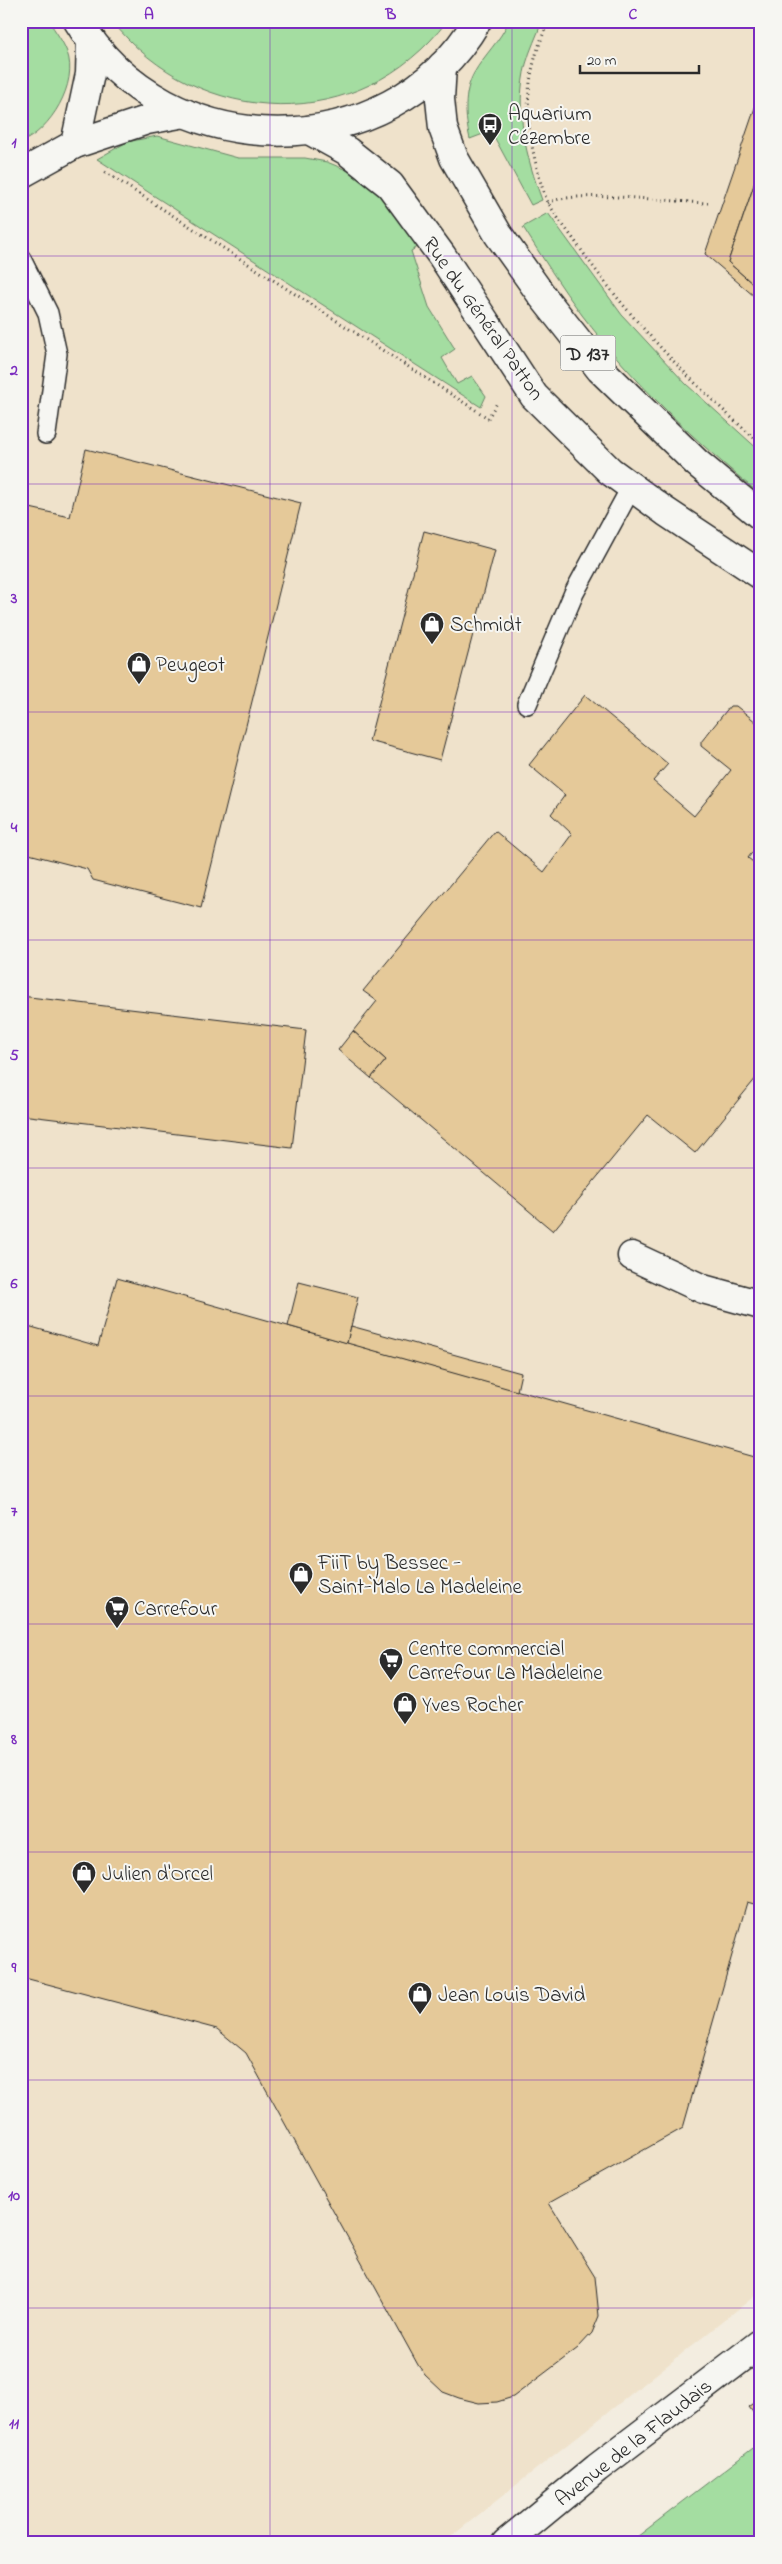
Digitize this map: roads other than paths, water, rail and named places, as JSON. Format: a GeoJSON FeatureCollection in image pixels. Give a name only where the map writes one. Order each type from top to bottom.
{"type":"FeatureCollection","features":[{"type":"Feature","properties":{"kind":"main road"},"geometry":{"type":"LineString","coordinates":[[85,31],[133,83],[162,102],[184,113],[215,124],[246,131],[278,132],[309,130],[351,121],[384,108],[408,93],[442,66],[458,48],[477,21]]}},
{"type":"Feature","properties":{"kind":"main road"},"geometry":{"type":"LineString","coordinates":[[72,146],[90,74],[85,31]]}},
{"type":"Feature","properties":{"kind":"main road","name":"D 137"},"geometry":{"type":"LineString","coordinates":[[442,66],[440,98],[443,128],[454,158],[498,234],[543,297],[600,369],[697,463],[761,516]]}},
{"type":"Feature","properties":{"kind":"main road"},"geometry":{"type":"LineString","coordinates":[[21,174],[72,146],[147,120],[184,113]]}},
{"type":"Feature","properties":{"kind":"main road","name":"Rue du Général Patton"},"geometry":{"type":"LineString","coordinates":[[309,130],[347,151],[390,185],[442,256],[534,396],[610,471],[761,574]]}},
{"type":"Feature","properties":{"kind":"main road"},"geometry":{"type":"LineString","coordinates":[[632,1256],[704,1289],[761,1305]]}},
{"type":"Feature","properties":{"kind":"main road","name":"Avenue de la Flaudais"},"geometry":{"type":"LineString","coordinates":[[506,2543],[597,2468],[761,2343]]}},
{"type":"Feature","properties":{"kind":"lane"},"geometry":{"type":"LineString","coordinates":[[21,259],[48,313],[57,354],[46,434]]}},
{"type":"Feature","properties":{"kind":"lane"},"geometry":{"type":"LineString","coordinates":[[527,704],[574,593],[632,486]]}},
{"type":"Feature","properties":{"kind":"place","name":"Aquarium Cézembre"},"geometry":{"type":"Point","coordinates":[490,146]}},
{"type":"Feature","properties":{"kind":"place","name":"Schmidt"},"geometry":{"type":"Point","coordinates":[432,645]}},
{"type":"Feature","properties":{"kind":"place","name":"Peugeot"},"geometry":{"type":"Point","coordinates":[139,685]}},
{"type":"Feature","properties":{"kind":"place","name":"FiiT by Bessec - Saint-Malo La Madeleine"},"geometry":{"type":"Point","coordinates":[301,1595]}},
{"type":"Feature","properties":{"kind":"place","name":"Carrefour"},"geometry":{"type":"Point","coordinates":[117,1629]}},
{"type":"Feature","properties":{"kind":"place","name":"Centre commercial Carrefour La Madeleine"},"geometry":{"type":"Point","coordinates":[391,1681]}},
{"type":"Feature","properties":{"kind":"place","name":"Yves Rocher"},"geometry":{"type":"Point","coordinates":[405,1725]}},
{"type":"Feature","properties":{"kind":"place","name":"Julien d'Orcel"},"geometry":{"type":"Point","coordinates":[84,1894]}},
{"type":"Feature","properties":{"kind":"place","name":"Jean Louis David"},"geometry":{"type":"Point","coordinates":[420,2015]}}]}
